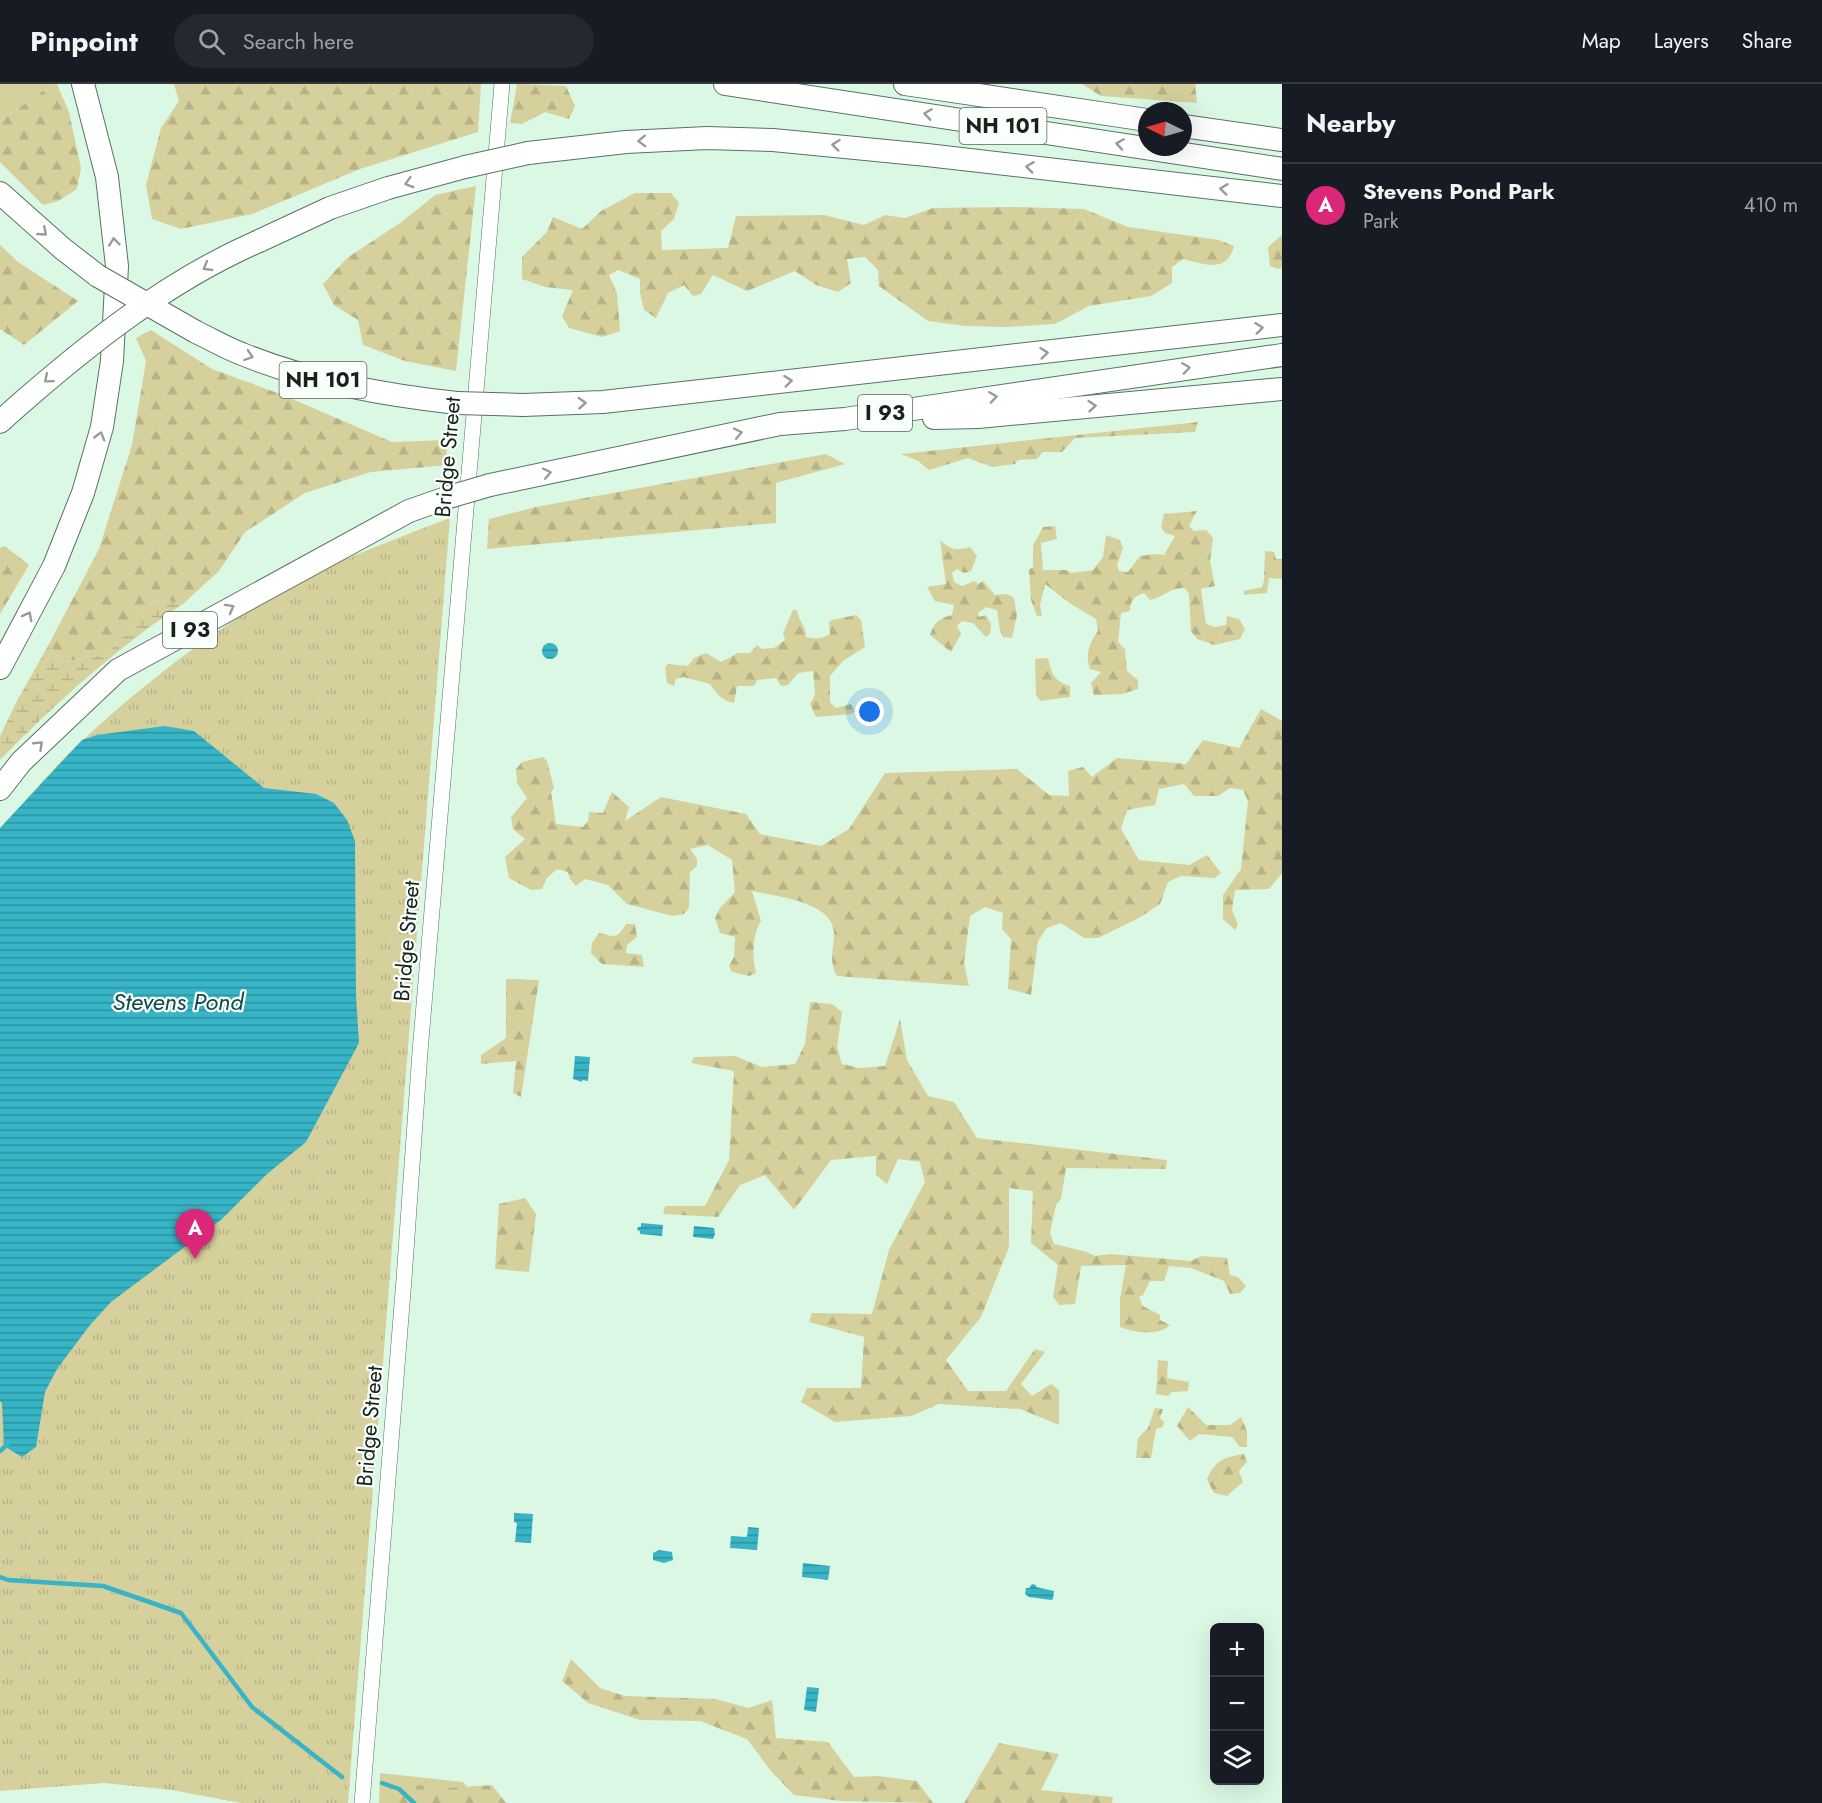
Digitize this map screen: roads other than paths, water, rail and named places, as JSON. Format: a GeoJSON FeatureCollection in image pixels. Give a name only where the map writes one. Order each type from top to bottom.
{"type":"FeatureCollection","features":[{"type":"Feature","properties":{"kind":"highway"},"geometry":{"type":"LineString","coordinates":[[0,668],[54,566],[83,493],[102,427],[112,361],[117,266],[107,177],[83,84]]}},
{"type":"Feature","properties":{"kind":"highway","name":"NH 101"},"geometry":{"type":"LineString","coordinates":[[725,84],[1282,169]]}},
{"type":"Feature","properties":{"kind":"highway"},"geometry":{"type":"LineString","coordinates":[[905,84],[1138,119]]}},
{"type":"Feature","properties":{"kind":"highway"},"geometry":{"type":"LineString","coordinates":[[1192,127],[1282,140]]}},
{"type":"Feature","properties":{"kind":"highway"},"geometry":{"type":"LineString","coordinates":[[6,417],[110,329],[186,278],[229,254],[330,208],[388,188],[528,153],[626,142],[707,138],[773,140],[927,155],[1282,196]]}},
{"type":"Feature","properties":{"kind":"highway","name":"NH 101"},"geometry":{"type":"LineString","coordinates":[[0,193],[63,249],[98,276],[196,332],[242,354],[344,386],[399,397],[457,403],[523,405],[615,401],[1282,325]]}},
{"type":"Feature","properties":{"kind":"highway","name":"I 93"},"geometry":{"type":"LineString","coordinates":[[0,789],[21,762],[118,670],[410,511],[449,497],[490,485],[780,424],[845,419],[1282,355]]}},
{"type":"Feature","properties":{"kind":"highway"},"geometry":{"type":"LineString","coordinates":[[845,419],[978,417],[1282,389]]}},
{"type":"Feature","properties":{"kind":"street","name":"Bridge Street"},"geometry":{"type":"LineString","coordinates":[[362,1803],[420,1052],[502,84]]}},
{"type":"Feature","properties":{"kind":"water"},"geometry":{"type":"Polygon","coordinates":[[[547,643],[553,643],[558,651],[556,657],[547,659],[542,654],[542,648],[547,643]]]}},
{"type":"Feature","properties":{"kind":"water","name":"Stevens Pond"},"geometry":{"type":"Polygon","coordinates":[[[165,726],[194,731],[264,788],[316,794],[334,803],[347,820],[355,841],[356,995],[359,1043],[306,1142],[267,1174],[222,1219],[111,1302],[90,1325],[57,1369],[45,1392],[36,1447],[22,1457],[4,1446],[2,1403],[0,1401],[0,828],[82,740],[97,735],[165,726]]]}},
{"type":"Feature","properties":{"kind":"water"},"geometry":{"type":"Polygon","coordinates":[[[575,1056],[590,1057],[588,1081],[573,1079],[575,1056]]]}},
{"type":"Feature","properties":{"kind":"water"},"geometry":{"type":"Polygon","coordinates":[[[641,1223],[663,1225],[662,1236],[640,1234],[637,1230],[641,1227],[641,1223]]]}},
{"type":"Feature","properties":{"kind":"water"},"geometry":{"type":"Polygon","coordinates":[[[694,1226],[714,1228],[713,1239],[693,1237],[694,1226]]]}},
{"type":"Feature","properties":{"kind":"water"},"geometry":{"type":"Polygon","coordinates":[[[514,1513],[533,1514],[531,1543],[515,1542],[517,1523],[514,1522],[514,1513]]]}},
{"type":"Feature","properties":{"kind":"water"},"geometry":{"type":"Polygon","coordinates":[[[748,1527],[759,1528],[757,1550],[730,1548],[731,1536],[747,1537],[748,1527]]]}},
{"type":"Feature","properties":{"kind":"water"},"geometry":{"type":"Polygon","coordinates":[[[659,1550],[672,1552],[673,1560],[664,1563],[653,1560],[653,1553],[659,1550]]]}},
{"type":"Feature","properties":{"kind":"water"},"geometry":{"type":"Polygon","coordinates":[[[803,1563],[830,1566],[828,1580],[802,1577],[803,1563]]]}},
{"type":"Feature","properties":{"kind":"water"},"geometry":{"type":"Polygon","coordinates":[[[1032,1584],[1054,1591],[1053,1599],[1029,1597],[1025,1594],[1026,1588],[1032,1584]]]}},
{"type":"Feature","properties":{"kind":"water"},"geometry":{"type":"Polygon","coordinates":[[[807,1687],[819,1688],[816,1712],[804,1710],[807,1687]]]}},
{"type":"Feature","properties":{"kind":"waterway"},"geometry":{"type":"LineString","coordinates":[[0,1451],[9,1443]]}},
{"type":"Feature","properties":{"kind":"waterway"},"geometry":{"type":"LineString","coordinates":[[0,1577],[8,1580],[103,1586],[181,1613],[252,1707],[342,1777]]}},
{"type":"Feature","properties":{"kind":"waterway"},"geometry":{"type":"LineString","coordinates":[[382,1783],[399,1789],[414,1803]]}},
{"type":"Feature","properties":{"kind":"place","name":"Stevens Pond Park"},"geometry":{"type":"Point","coordinates":[195,1259]}}]}
